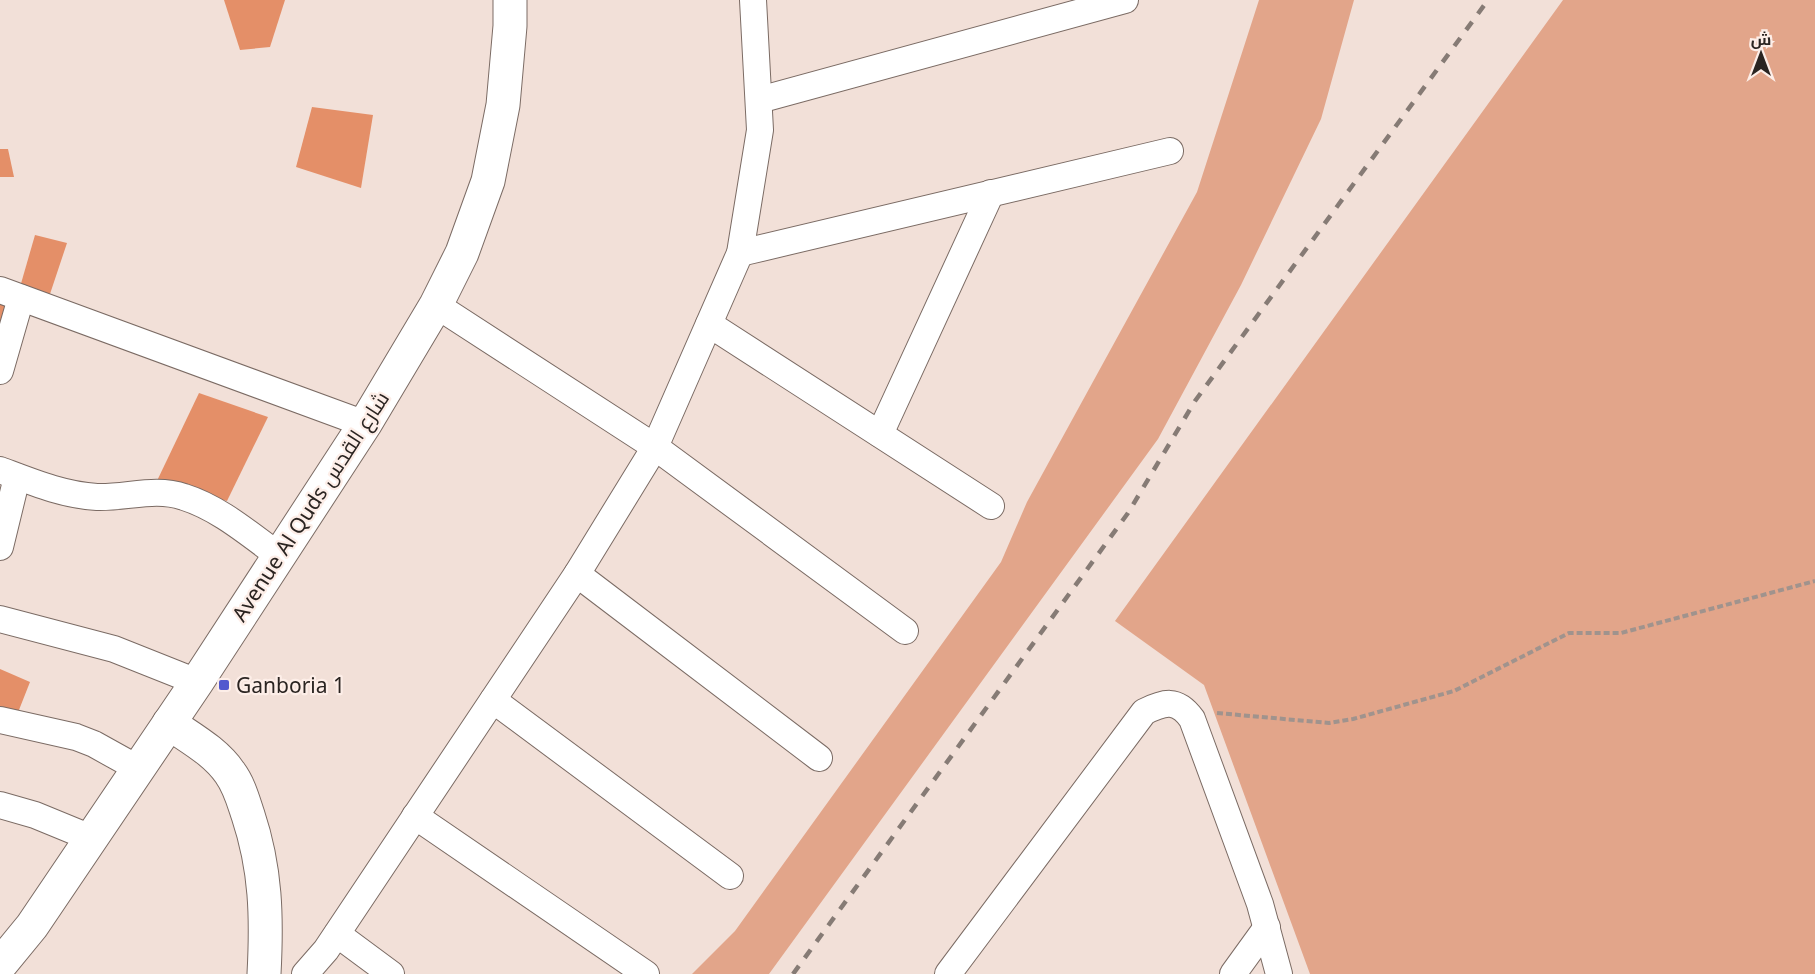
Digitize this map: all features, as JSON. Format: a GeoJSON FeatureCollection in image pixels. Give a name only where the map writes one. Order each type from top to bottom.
{"type":"FeatureCollection","features":[{"type":"Feature","properties":{"kind":"main road","name":"Avenue Al Quds شارع القدس"},"geometry":{"type":"LineString","coordinates":[[0,965],[32,926],[197,682],[365,424],[436,305],[462,253],[488,182],[503,105],[510,0]]}},
{"type":"Feature","properties":{"kind":"main road"},"geometry":{"type":"LineString","coordinates":[[169,723],[213,754],[230,772],[241,793],[256,837],[262,873],[266,909],[264,974]]}},
{"type":"Feature","properties":{"kind":"street"},"geometry":{"type":"LineString","coordinates":[[304,974],[337,934],[577,574],[655,447],[740,253],[760,130],[753,0]]}},
{"type":"Feature","properties":{"kind":"street"},"geometry":{"type":"LineString","coordinates":[[759,100],[1125,0]]}},
{"type":"Feature","properties":{"kind":"street"},"geometry":{"type":"LineString","coordinates":[[740,253],[1170,151]]}},
{"type":"Feature","properties":{"kind":"street"},"geometry":{"type":"LineString","coordinates":[[880,434],[991,193]]}},
{"type":"Feature","properties":{"kind":"street"},"geometry":{"type":"LineString","coordinates":[[0,371],[10,294],[365,424]]}},
{"type":"Feature","properties":{"kind":"street"},"geometry":{"type":"LineString","coordinates":[[436,305],[655,447],[905,631]]}},
{"type":"Feature","properties":{"kind":"street"},"geometry":{"type":"LineString","coordinates":[[709,324],[991,506]]}},
{"type":"Feature","properties":{"kind":"street"},"geometry":{"type":"LineString","coordinates":[[0,547],[9,474],[72,494],[101,497],[147,492],[183,496],[202,504],[278,555]]}},
{"type":"Feature","properties":{"kind":"street"},"geometry":{"type":"LineString","coordinates":[[577,574],[819,758]]}},
{"type":"Feature","properties":{"kind":"street"},"geometry":{"type":"LineString","coordinates":[[0,619],[114,649],[197,682]]}},
{"type":"Feature","properties":{"kind":"street"},"geometry":{"type":"LineString","coordinates":[[493,700],[730,876]]}},
{"type":"Feature","properties":{"kind":"street"},"geometry":{"type":"LineString","coordinates":[[948,974],[1144,712],[1168,703],[1179,705],[1192,719],[1260,903],[1279,974]]}},
{"type":"Feature","properties":{"kind":"street"},"geometry":{"type":"LineString","coordinates":[[0,720],[76,737],[94,744],[139,769]]}},
{"type":"Feature","properties":{"kind":"street"},"geometry":{"type":"LineString","coordinates":[[0,805],[35,815],[91,838]]}},
{"type":"Feature","properties":{"kind":"street"},"geometry":{"type":"LineString","coordinates":[[415,816],[646,974]]}},
{"type":"Feature","properties":{"kind":"street"},"geometry":{"type":"LineString","coordinates":[[1233,974],[1267,927]]}},
{"type":"Feature","properties":{"kind":"street"},"geometry":{"type":"LineString","coordinates":[[337,934],[391,974]]}},
{"type":"Feature","properties":{"kind":"path"},"geometry":{"type":"LineString","coordinates":[[1186,710],[1329,723],[1353,719],[1454,691],[1569,633],[1621,633],[1815,581]]}},
{"type":"Feature","properties":{"kind":"shaded area"},"geometry":{"type":"Polygon","coordinates":[[[1259,0],[1354,0],[1321,119],[1241,285],[1158,439],[769,974],[692,974],[735,931],[1001,562],[1027,502],[1197,192],[1259,0]]]}},
{"type":"Feature","properties":{"kind":"shaded area"},"geometry":{"type":"Polygon","coordinates":[[[1563,0],[1815,0],[1815,974],[1310,974],[1204,685],[1115,621],[1563,0]]]}},
{"type":"Feature","properties":{"kind":"building"},"geometry":{"type":"Polygon","coordinates":[[[224,0],[285,0],[270,47],[240,50],[224,0]]]}},
{"type":"Feature","properties":{"kind":"building"},"geometry":{"type":"Polygon","coordinates":[[[312,107],[373,115],[361,188],[296,167],[312,107]]]}},
{"type":"Feature","properties":{"kind":"building"},"geometry":{"type":"Polygon","coordinates":[[[0,149],[8,149],[14,177],[0,177],[0,149]]]}},
{"type":"Feature","properties":{"kind":"building"},"geometry":{"type":"Polygon","coordinates":[[[35,235],[67,243],[50,294],[20,287],[35,235]]]}},
{"type":"Feature","properties":{"kind":"building"},"geometry":{"type":"Polygon","coordinates":[[[0,300],[5,300],[2,331],[0,331],[0,300]]]}},
{"type":"Feature","properties":{"kind":"building"},"geometry":{"type":"Polygon","coordinates":[[[199,393],[268,417],[227,501],[155,485],[199,393]]]}},
{"type":"Feature","properties":{"kind":"building"},"geometry":{"type":"Polygon","coordinates":[[[0,669],[30,682],[17,715],[0,710],[0,669]]]}},
{"type":"Feature","properties":{"kind":"railway"},"geometry":{"type":"LineString","coordinates":[[793,974],[1128,513],[1195,401],[1488,0]]}},
{"type":"Feature","properties":{"kind":"place","name":"Ganboria 1"},"geometry":{"type":"Point","coordinates":[224,685]}}]}
